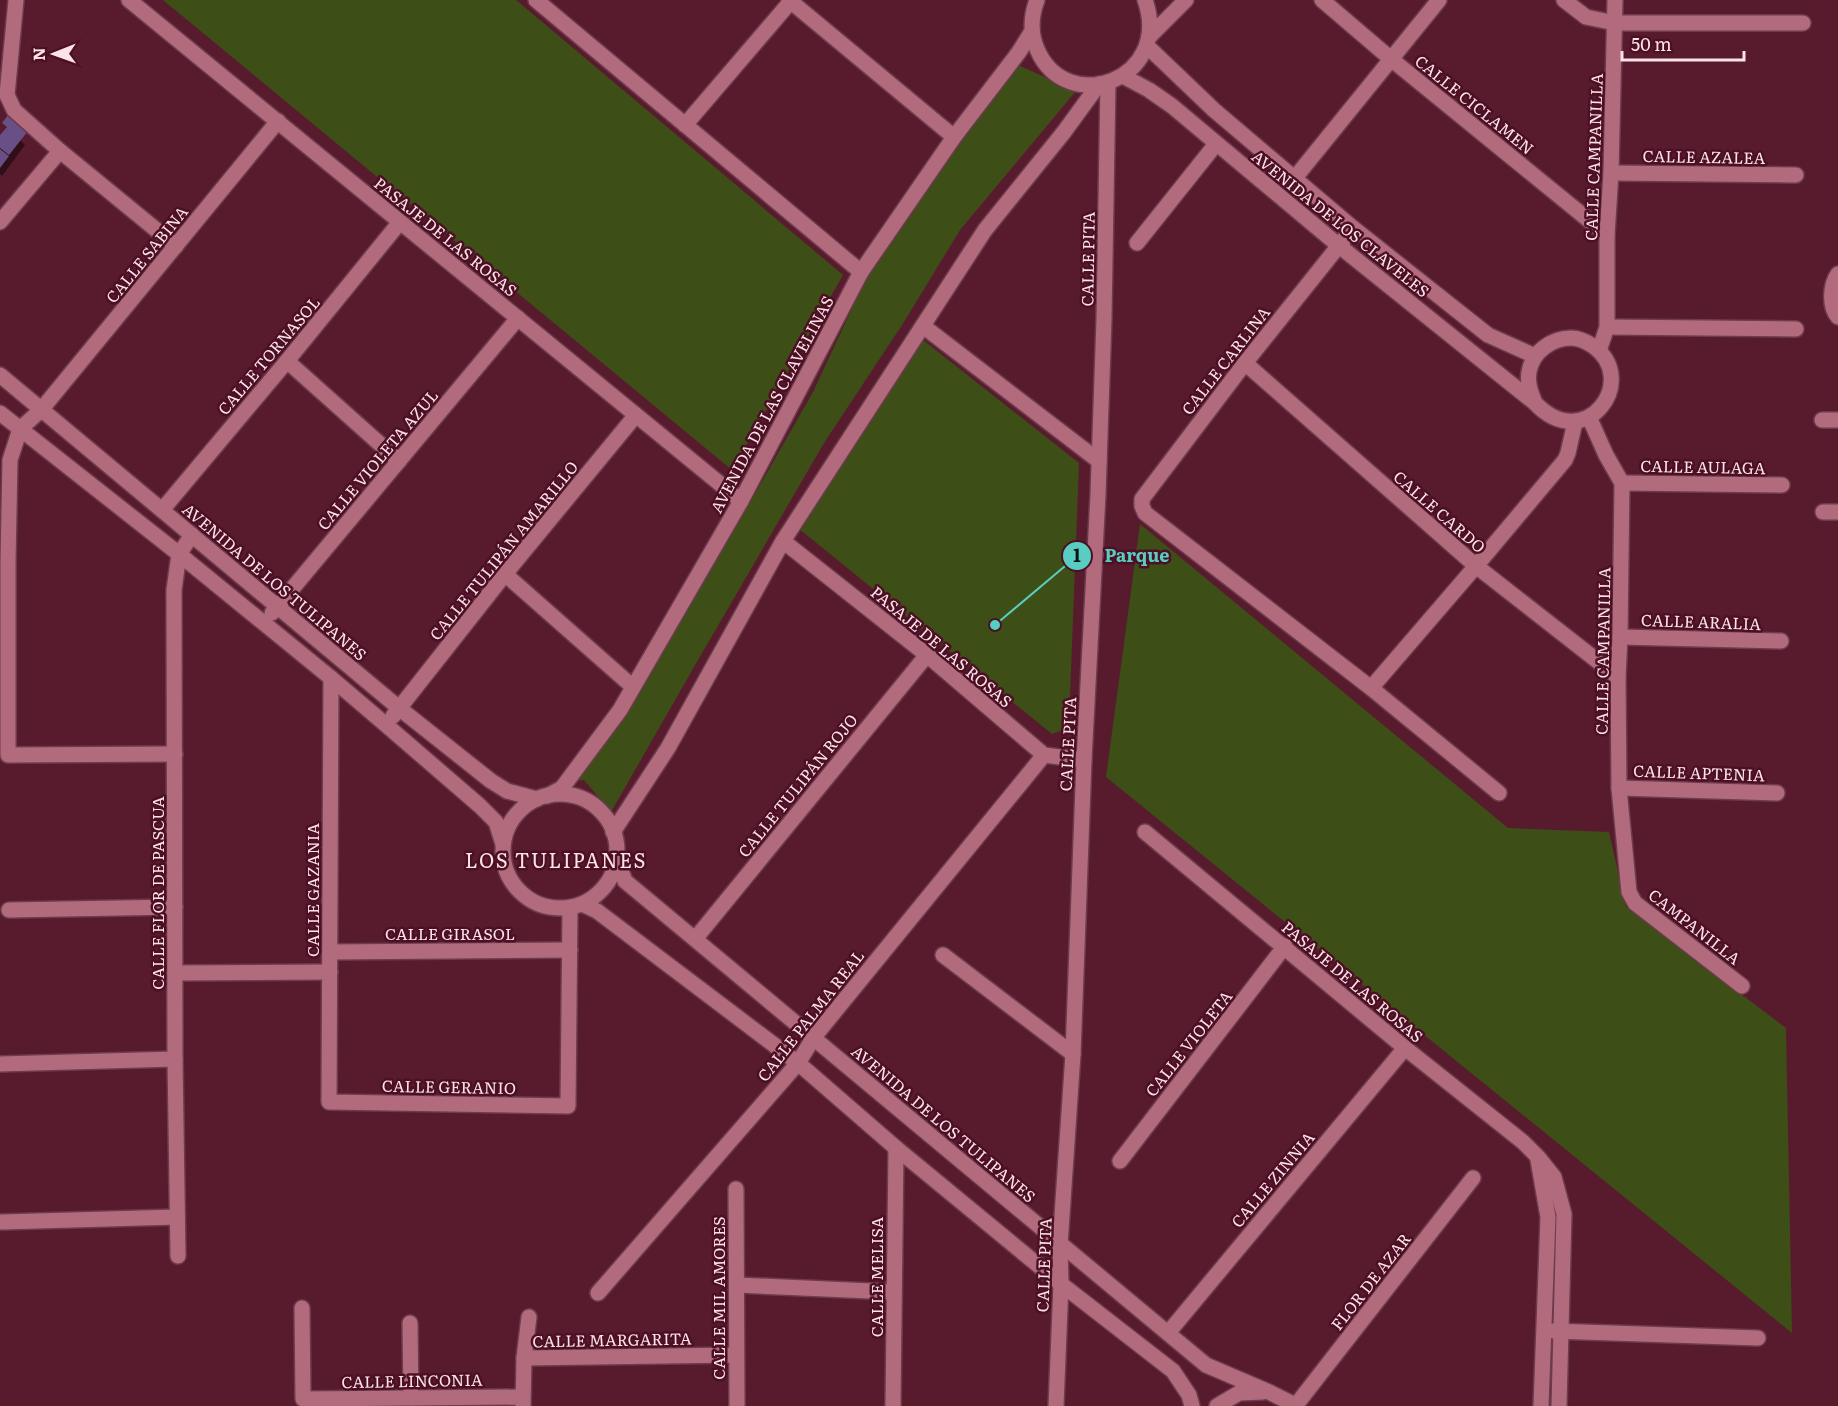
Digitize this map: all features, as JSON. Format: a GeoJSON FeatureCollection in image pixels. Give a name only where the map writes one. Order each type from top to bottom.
{"type":"FeatureCollection","features":[{"type":"Feature","properties":{"kind":"street"},"geometry":{"type":"LineString","coordinates":[[16,0],[7,95],[14,110],[60,151],[176,246]]}},
{"type":"Feature","properties":{"kind":"street","name":"PASAJE DE LAS ROSAS"},"geometry":{"type":"LineString","coordinates":[[129,0],[741,501]]}},
{"type":"Feature","properties":{"kind":"street"},"geometry":{"type":"LineString","coordinates":[[536,0],[861,272]]}},
{"type":"Feature","properties":{"kind":"street"},"geometry":{"type":"LineString","coordinates":[[685,125],[791,0],[954,137]]}},
{"type":"Feature","properties":{"kind":"street"},"geometry":{"type":"LineString","coordinates":[[1145,0],[1150,21],[1148,41]]}},
{"type":"Feature","properties":{"kind":"street"},"geometry":{"type":"LineString","coordinates":[[1034,2],[1032,32],[1038,52],[1051,69],[1079,83],[1103,83],[1123,76],[1137,63],[1148,41],[1186,0]]}},
{"type":"Feature","properties":{"kind":"street","name":"CALLE CICLAMEN"},"geometry":{"type":"LineString","coordinates":[[1322,0],[1607,235]]}},
{"type":"Feature","properties":{"kind":"street"},"geometry":{"type":"LineString","coordinates":[[1294,179],[1439,0]]}},
{"type":"Feature","properties":{"kind":"street"},"geometry":{"type":"LineString","coordinates":[[1564,0],[1586,17],[1615,22],[1803,23]]}},
{"type":"Feature","properties":{"kind":"street","name":"CALLE CAMPANILLA"},"geometry":{"type":"LineString","coordinates":[[1599,351],[1607,327],[1607,235],[1611,173],[1615,0]]}},
{"type":"Feature","properties":{"kind":"street","name":"AVENIDA DE LAS CLAVELINAS"},"geometry":{"type":"LineString","coordinates":[[542,797],[562,788],[620,710],[741,501],[861,272],[954,137],[1032,32]]}},
{"type":"Feature","properties":{"kind":"street","name":"AVENIDA DE LOS CLAVELES"},"geometry":{"type":"LineString","coordinates":[[1148,41],[1214,110],[1353,228],[1488,335],[1535,356]]}},
{"type":"Feature","properties":{"kind":"street","name":"AVENIDA DE LOS CLAVELES"},"geometry":{"type":"LineString","coordinates":[[1123,76],[1172,106],[1338,245],[1535,403]]}},
{"type":"Feature","properties":{"kind":"street"},"geometry":{"type":"LineString","coordinates":[[613,832],[668,748],[783,541],[923,326],[986,230],[1103,83]]}},
{"type":"Feature","properties":{"kind":"street","name":"CALLE PITA"},"geometry":{"type":"LineString","coordinates":[[1056,1406],[1061,1284],[1060,1245],[1074,1054],[1084,760],[1099,461],[1104,319],[1103,83]]}},
{"type":"Feature","properties":{"kind":"street","name":"CALLE SABINA"},"geometry":{"type":"LineString","coordinates":[[20,429],[41,410],[278,121]]}},
{"type":"Feature","properties":{"kind":"street"},"geometry":{"type":"LineString","coordinates":[[1137,243],[1216,144]]}},
{"type":"Feature","properties":{"kind":"street"},"geometry":{"type":"LineString","coordinates":[[0,222],[60,151]]}},
{"type":"Feature","properties":{"kind":"street","name":"CALLE AZALEA"},"geometry":{"type":"LineString","coordinates":[[1611,173],[1796,176]]}},
{"type":"Feature","properties":{"kind":"street","name":"CALLE TORNASOL"},"geometry":{"type":"LineString","coordinates":[[162,510],[400,222]]}},
{"type":"Feature","properties":{"kind":"street","name":"CALLE CARLINA"},"geometry":{"type":"LineString","coordinates":[[1353,228],[1245,363],[1142,499],[1142,506],[1145,513],[1371,688]]}},
{"type":"Feature","properties":{"kind":"street"},"geometry":{"type":"LineString","coordinates":[[1838,274],[1833,282],[1833,308],[1838,317]]}},
{"type":"Feature","properties":{"kind":"street","name":"CALLE VIOLETA AZUL"},"geometry":{"type":"LineString","coordinates":[[264,623],[518,318]]}},
{"type":"Feature","properties":{"kind":"street"},"geometry":{"type":"LineString","coordinates":[[923,326],[1099,461]]}},
{"type":"Feature","properties":{"kind":"street"},"geometry":{"type":"LineString","coordinates":[[1607,327],[1796,328]]}},
{"type":"Feature","properties":{"kind":"street"},"geometry":{"type":"LineString","coordinates":[[1573,338],[1587,342],[1599,351],[1608,364],[1611,379],[1609,394],[1601,408],[1582,419],[1559,421],[1545,414],[1535,403],[1529,389],[1528,372],[1535,356],[1545,346],[1559,339],[1573,338]]}},
{"type":"Feature","properties":{"kind":"street"},"geometry":{"type":"LineString","coordinates":[[287,361],[399,461]]}},
{"type":"Feature","properties":{"kind":"street","name":"CALLE CARDO"},"geometry":{"type":"LineString","coordinates":[[1245,363],[1476,566],[1618,678]]}},
{"type":"Feature","properties":{"kind":"street","name":"AVENIDA DE LOS TULIPANES"},"geometry":{"type":"LineString","coordinates":[[0,375],[399,708],[491,781],[507,791],[542,797]]}},
{"type":"Feature","properties":{"kind":"street"},"geometry":{"type":"LineString","coordinates":[[0,412],[264,623],[386,724],[480,806],[496,822],[503,844],[505,867],[516,888],[524,896],[546,907],[576,906],[597,911],[798,1063],[896,1148],[1061,1284],[1173,1371],[1189,1395],[1192,1406]]}},
{"type":"Feature","properties":{"kind":"street","name":"CALLE TULIPÁN AMARILLO"},"geometry":{"type":"LineString","coordinates":[[386,724],[505,574],[636,415]]}},
{"type":"Feature","properties":{"kind":"street"},"geometry":{"type":"LineString","coordinates":[[1582,419],[1622,483]]}},
{"type":"Feature","properties":{"kind":"street"},"geometry":{"type":"LineString","coordinates":[[1499,793],[1371,688],[1564,460],[1582,419]]}},
{"type":"Feature","properties":{"kind":"street"},"geometry":{"type":"LineString","coordinates":[[1822,420],[1838,420]]}},
{"type":"Feature","properties":{"kind":"street"},"geometry":{"type":"LineString","coordinates":[[20,429],[10,460],[4,562],[4,674],[8,755],[175,754]]}},
{"type":"Feature","properties":{"kind":"street","name":"CALLE CAMPANILLA"},"geometry":{"type":"LineString","coordinates":[[1622,483],[1618,678],[1619,788],[1629,892]]}},
{"type":"Feature","properties":{"kind":"street","name":"CALLE AULAGA"},"geometry":{"type":"LineString","coordinates":[[1622,483],[1782,485]]}},
{"type":"Feature","properties":{"kind":"street","name":"CALLE FLOR DE PASCUA"},"geometry":{"type":"LineString","coordinates":[[178,1256],[175,1059],[174,590],[179,554],[192,535]]}},
{"type":"Feature","properties":{"kind":"street","name":"PASAJE DE LAS ROSAS"},"geometry":{"type":"LineString","coordinates":[[783,541],[927,655],[1044,755]]}},
{"type":"Feature","properties":{"kind":"street"},"geometry":{"type":"LineString","coordinates":[[505,574],[633,687]]}},
{"type":"Feature","properties":{"kind":"street","name":"CALLE ARALIA"},"geometry":{"type":"LineString","coordinates":[[1620,637],[1781,641]]}},
{"type":"Feature","properties":{"kind":"street","name":"CALLE TULIPÁN ROJO"},"geometry":{"type":"LineString","coordinates":[[695,939],[927,655]]}},
{"type":"Feature","properties":{"kind":"street","name":"CALLE GAZANIA"},"geometry":{"type":"LineString","coordinates":[[329,1101],[331,678]]}},
{"type":"Feature","properties":{"kind":"street"},"geometry":{"type":"LineString","coordinates":[[1044,755],[1084,760]]}},
{"type":"Feature","properties":{"kind":"street","name":"CALLE PALMA REAL"},"geometry":{"type":"LineString","coordinates":[[598,1293],[798,1063],[814,1037],[1044,755]]}},
{"type":"Feature","properties":{"kind":"street","name":"CALLE APTENIA"},"geometry":{"type":"LineString","coordinates":[[1619,788],[1776,792]]}},
{"type":"Feature","properties":{"kind":"street"},"geometry":{"type":"LineString","coordinates":[[503,844],[511,822],[527,805],[542,797],[571,795],[591,804],[604,816],[613,832],[616,857],[611,874],[602,890],[576,906]]}},
{"type":"Feature","properties":{"kind":"street","name":"PASAJE DE LAS ROSAS"},"geometry":{"type":"LineString","coordinates":[[1145,832],[1405,1048],[1523,1142],[1554,1178],[1564,1214],[1559,1406]]}},
{"type":"Feature","properties":{"kind":"street","name":"AVENIDA DE LOS TULIPANES"},"geometry":{"type":"LineString","coordinates":[[616,857],[625,881],[1206,1365],[1296,1406]]}},
{"type":"Feature","properties":{"kind":"street","name":"CAMPANILLA"},"geometry":{"type":"LineString","coordinates":[[1629,892],[1635,903],[1742,987]]}},
{"type":"Feature","properties":{"kind":"street"},"geometry":{"type":"LineString","coordinates":[[570,950],[576,906]]}},
{"type":"Feature","properties":{"kind":"street"},"geometry":{"type":"LineString","coordinates":[[9,910],[175,908]]}},
{"type":"Feature","properties":{"kind":"street","name":"CALLE VIOLETA"},"geometry":{"type":"LineString","coordinates":[[1120,1161],[1285,946]]}},
{"type":"Feature","properties":{"kind":"street","name":"CALLE GIRASOL"},"geometry":{"type":"LineString","coordinates":[[330,952],[570,950]]}},
{"type":"Feature","properties":{"kind":"street","name":"CALLE GERANIO"},"geometry":{"type":"LineString","coordinates":[[329,1101],[568,1106],[570,950]]}},
{"type":"Feature","properties":{"kind":"street"},"geometry":{"type":"LineString","coordinates":[[943,955],[1074,1054]]}},
{"type":"Feature","properties":{"kind":"street"},"geometry":{"type":"LineString","coordinates":[[175,973],[330,972]]}},
{"type":"Feature","properties":{"kind":"street","name":"CALLE ZINNIA"},"geometry":{"type":"LineString","coordinates":[[1168,1333],[1405,1048]]}},
{"type":"Feature","properties":{"kind":"street"},"geometry":{"type":"LineString","coordinates":[[0,1064],[175,1059]]}},
{"type":"Feature","properties":{"kind":"street","name":"CALLE MELISA"},"geometry":{"type":"LineString","coordinates":[[893,1406],[896,1148]]}},
{"type":"Feature","properties":{"kind":"street"},"geometry":{"type":"LineString","coordinates":[[1538,1157],[1548,1217],[1541,1406]]}},
{"type":"Feature","properties":{"kind":"street","name":"FLOR DE AZAR"},"geometry":{"type":"LineString","coordinates":[[1296,1406],[1473,1178]]}},
{"type":"Feature","properties":{"kind":"street","name":"CALLE MIL AMORES"},"geometry":{"type":"LineString","coordinates":[[736,1189],[737,1406]]}},
{"type":"Feature","properties":{"kind":"street"},"geometry":{"type":"LineString","coordinates":[[2,1222],[177,1217]]}},
{"type":"Feature","properties":{"kind":"street"},"geometry":{"type":"LineString","coordinates":[[737,1285],[893,1292]]}},
{"type":"Feature","properties":{"kind":"street","name":"CALLE LINCONIA"},"geometry":{"type":"LineString","coordinates":[[302,1308],[303,1399],[411,1398],[523,1401]]}},
{"type":"Feature","properties":{"kind":"street"},"geometry":{"type":"LineString","coordinates":[[523,1401],[524,1358],[529,1317]]}},
{"type":"Feature","properties":{"kind":"street"},"geometry":{"type":"LineString","coordinates":[[410,1323],[411,1398]]}},
{"type":"Feature","properties":{"kind":"street"},"geometry":{"type":"LineString","coordinates":[[1544,1331],[1758,1338]]}},
{"type":"Feature","properties":{"kind":"street","name":"CALLE MARGARITA"},"geometry":{"type":"LineString","coordinates":[[524,1358],[736,1355]]}},
{"type":"Feature","properties":{"kind":"street","name":"AVENIDA DE LOS TULIPANES"},"geometry":{"type":"LineString","coordinates":[[1217,1406],[1239,1393],[1269,1392]]}},
{"type":"Feature","properties":{"kind":"green space"},"geometry":{"type":"Polygon","coordinates":[[[163,0],[516,0],[843,275],[732,470],[163,0]]]}},
{"type":"Feature","properties":{"kind":"green space"},"geometry":{"type":"Polygon","coordinates":[[[1018,65],[1076,91],[960,230],[904,322],[824,443],[611,812],[584,780],[574,781],[640,689],[752,499],[813,392],[871,268],[971,122],[1018,65]]]}},
{"type":"Feature","properties":{"kind":"green space"},"geometry":{"type":"Polygon","coordinates":[[[918,336],[1079,463],[1069,722],[1063,730],[1052,734],[798,528],[918,336]]]}},
{"type":"Feature","properties":{"kind":"green space"},"geometry":{"type":"Polygon","coordinates":[[[1140,524],[1508,828],[1609,832],[1626,907],[1786,1028],[1792,1333],[1106,777],[1140,524]]]}},
{"type":"Feature","properties":{"kind":"building"},"geometry":{"type":"Polygon","coordinates":[[[8,115],[28,131],[9,155],[0,148],[0,135],[7,127],[2,123],[8,115]]]}},
{"type":"Feature","properties":{"kind":"building"},"geometry":{"type":"Polygon","coordinates":[[[0,149],[9,156],[0,168],[0,149]]]}},
{"type":"Feature","properties":{"kind":"place","name":"Parque"},"geometry":{"type":"Point","coordinates":[995,625]}},
{"type":"Feature","properties":{"kind":"district","name":"LOS TULIPANES"},"geometry":{"type":"Point","coordinates":[556,859]}}]}
